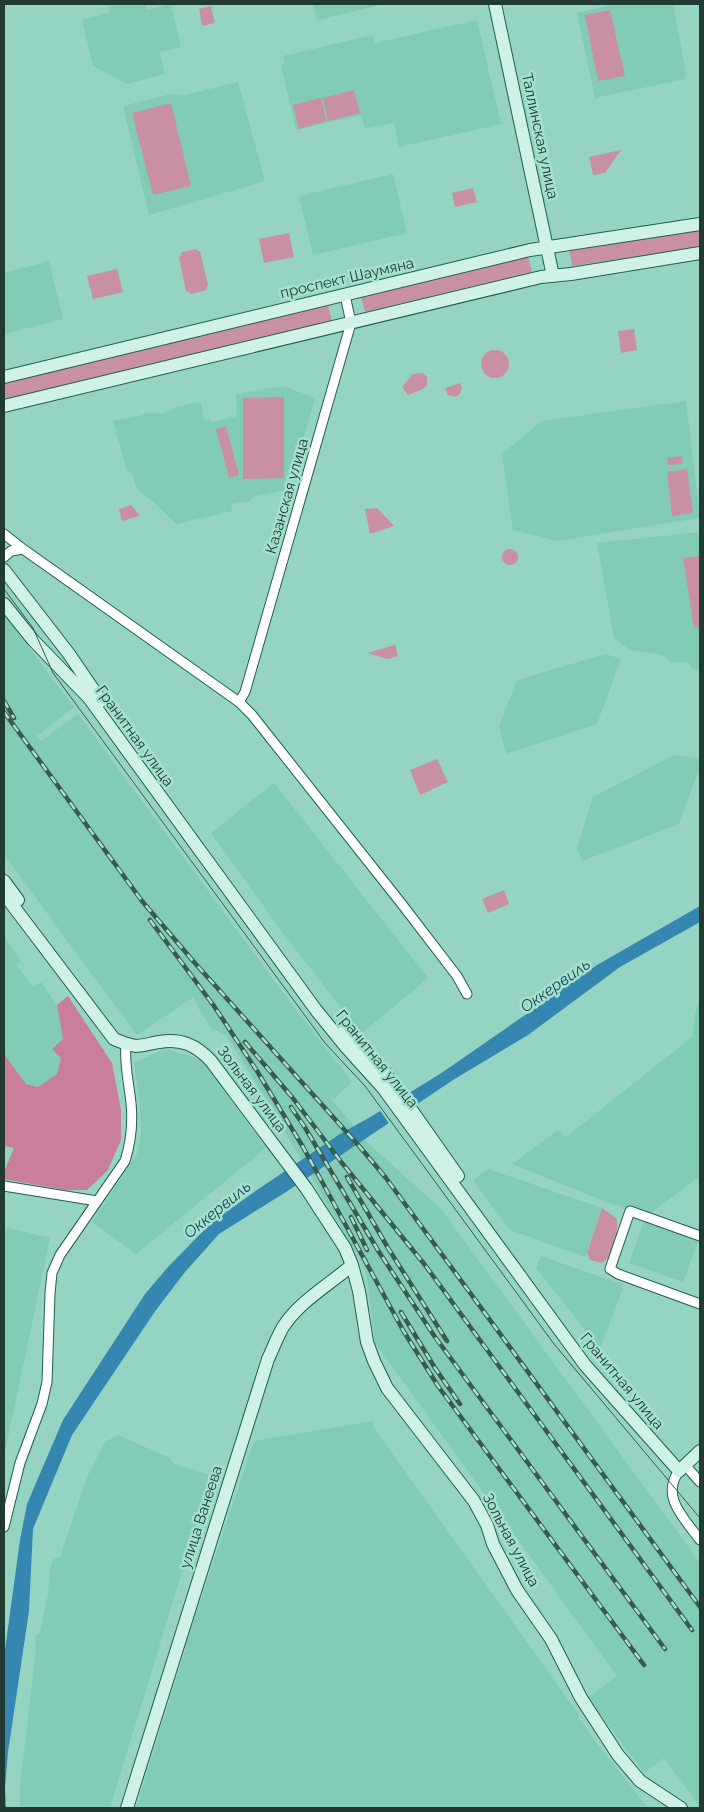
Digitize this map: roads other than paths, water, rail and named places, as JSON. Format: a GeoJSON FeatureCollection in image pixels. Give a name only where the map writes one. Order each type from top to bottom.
{"type":"FeatureCollection","features":[{"type":"Feature","properties":{"kind":"street","name":"Таллинская улица"},"geometry":{"type":"LineString","coordinates":[[495,4],[553,276]]}},
{"type":"Feature","properties":{"kind":"street","name":"проспект Шаумяна"},"geometry":{"type":"LineString","coordinates":[[4,377],[530,250],[700,224]]}},
{"type":"Feature","properties":{"kind":"street"},"geometry":{"type":"LineString","coordinates":[[4,406],[535,278],[700,253]]}},
{"type":"Feature","properties":{"kind":"street","name":"Казанская улица"},"geometry":{"type":"LineString","coordinates":[[239,702],[245,692],[351,323],[345,295]]}},
{"type":"Feature","properties":{"kind":"street"},"geometry":{"type":"LineString","coordinates":[[4,534],[239,702],[252,715],[401,903],[457,976],[467,994]]}},
{"type":"Feature","properties":{"kind":"street"},"geometry":{"type":"LineString","coordinates":[[4,557],[11,551],[23,549]]}},
{"type":"Feature","properties":{"kind":"street","name":"Гранитная улица"},"geometry":{"type":"LineString","coordinates":[[4,570],[69,654],[194,831],[323,1005],[353,1042],[384,1071],[387,1085]]}},
{"type":"Feature","properties":{"kind":"street","name":"Гранитная улица"},"geometry":{"type":"LineString","coordinates":[[4,604],[33,640],[89,698],[316,1010],[346,1048],[387,1085],[570,1332],[682,1468],[700,1482]]}},
{"type":"Feature","properties":{"kind":"street"},"geometry":{"type":"LineString","coordinates":[[4,881],[126,1044],[125,1067],[131,1103],[130,1142],[125,1161],[60,1255],[52,1273],[47,1382],[42,1404],[20,1463],[4,1526]]}},
{"type":"Feature","properties":{"kind":"street"},"geometry":{"type":"LineString","coordinates":[[4,894],[114,1039],[126,1044]]}},
{"type":"Feature","properties":{"kind":"street","name":"Зольная улица"},"geometry":{"type":"LineString","coordinates":[[126,1044],[138,1046],[176,1040],[187,1042],[202,1052],[211,1061],[306,1188],[337,1234],[352,1265],[359,1291],[367,1342],[387,1388],[474,1501],[487,1525],[493,1544],[517,1590],[552,1639],[582,1698],[618,1755],[640,1781],[680,1808]]}},
{"type":"Feature","properties":{"kind":"street"},"geometry":{"type":"LineString","coordinates":[[4,1186],[97,1201]]}},
{"type":"Feature","properties":{"kind":"street"},"geometry":{"type":"LineString","coordinates":[[700,1236],[630,1211],[614,1272],[700,1304]]}},
{"type":"Feature","properties":{"kind":"street","name":"улица Ванеева"},"geometry":{"type":"LineString","coordinates":[[127,1808],[268,1359],[282,1328],[293,1314],[307,1300],[352,1265]]}},
{"type":"Feature","properties":{"kind":"street"},"geometry":{"type":"LineString","coordinates":[[700,1451],[682,1468],[672,1483],[672,1494],[677,1508],[700,1540]]}},
{"type":"Feature","properties":{"kind":"water"},"geometry":{"type":"Polygon","coordinates":[[[700,906],[700,922],[620,967],[528,1035],[453,1080],[286,1192],[219,1234],[185,1272],[156,1310],[72,1435],[33,1529],[29,1611],[8,1752],[5,1788],[6,1808],[4,1808],[4,1657],[20,1540],[27,1504],[63,1420],[145,1294],[168,1267],[212,1222],[257,1190],[340,1134],[443,1072],[597,965],[700,906]]]}},
{"type":"Feature","properties":{"kind":"tram line"},"geometry":{"type":"LineString","coordinates":[[4,589],[33,628],[53,673],[325,1043],[365,1086],[554,1344],[700,1518]]}},
{"type":"Feature","properties":{"kind":"railway"},"geometry":{"type":"LineString","coordinates":[[4,701],[14,718]]}},
{"type":"Feature","properties":{"kind":"railway"},"geometry":{"type":"LineString","coordinates":[[4,712],[142,901],[386,1178],[700,1607]]}},
{"type":"Feature","properties":{"kind":"railway"},"geometry":{"type":"LineString","coordinates":[[150,920],[214,1006],[257,1071],[303,1147],[404,1332],[438,1386],[644,1665]]}},
{"type":"Feature","properties":{"kind":"railway"},"geometry":{"type":"LineString","coordinates":[[245,1042],[292,1097],[342,1163],[425,1265],[692,1630]]}},
{"type":"Feature","properties":{"kind":"railway"},"geometry":{"type":"LineString","coordinates":[[291,1107],[379,1252],[435,1337],[665,1649]]}},
{"type":"Feature","properties":{"kind":"railway"},"geometry":{"type":"LineString","coordinates":[[347,1177],[388,1248],[447,1341]]}},
{"type":"Feature","properties":{"kind":"railway"},"geometry":{"type":"LineString","coordinates":[[351,1217],[367,1250]]}},
{"type":"Feature","properties":{"kind":"railway"},"geometry":{"type":"LineString","coordinates":[[401,1312],[435,1368],[460,1404]]}},
{"type":"Feature","properties":{"kind":"water label","name":"Оккервиль"},"geometry":{"type":"Point","coordinates":[555,985]}},
{"type":"Feature","properties":{"kind":"water label","name":"Оккервиль"},"geometry":{"type":"Point","coordinates":[217,1209]}}]}
